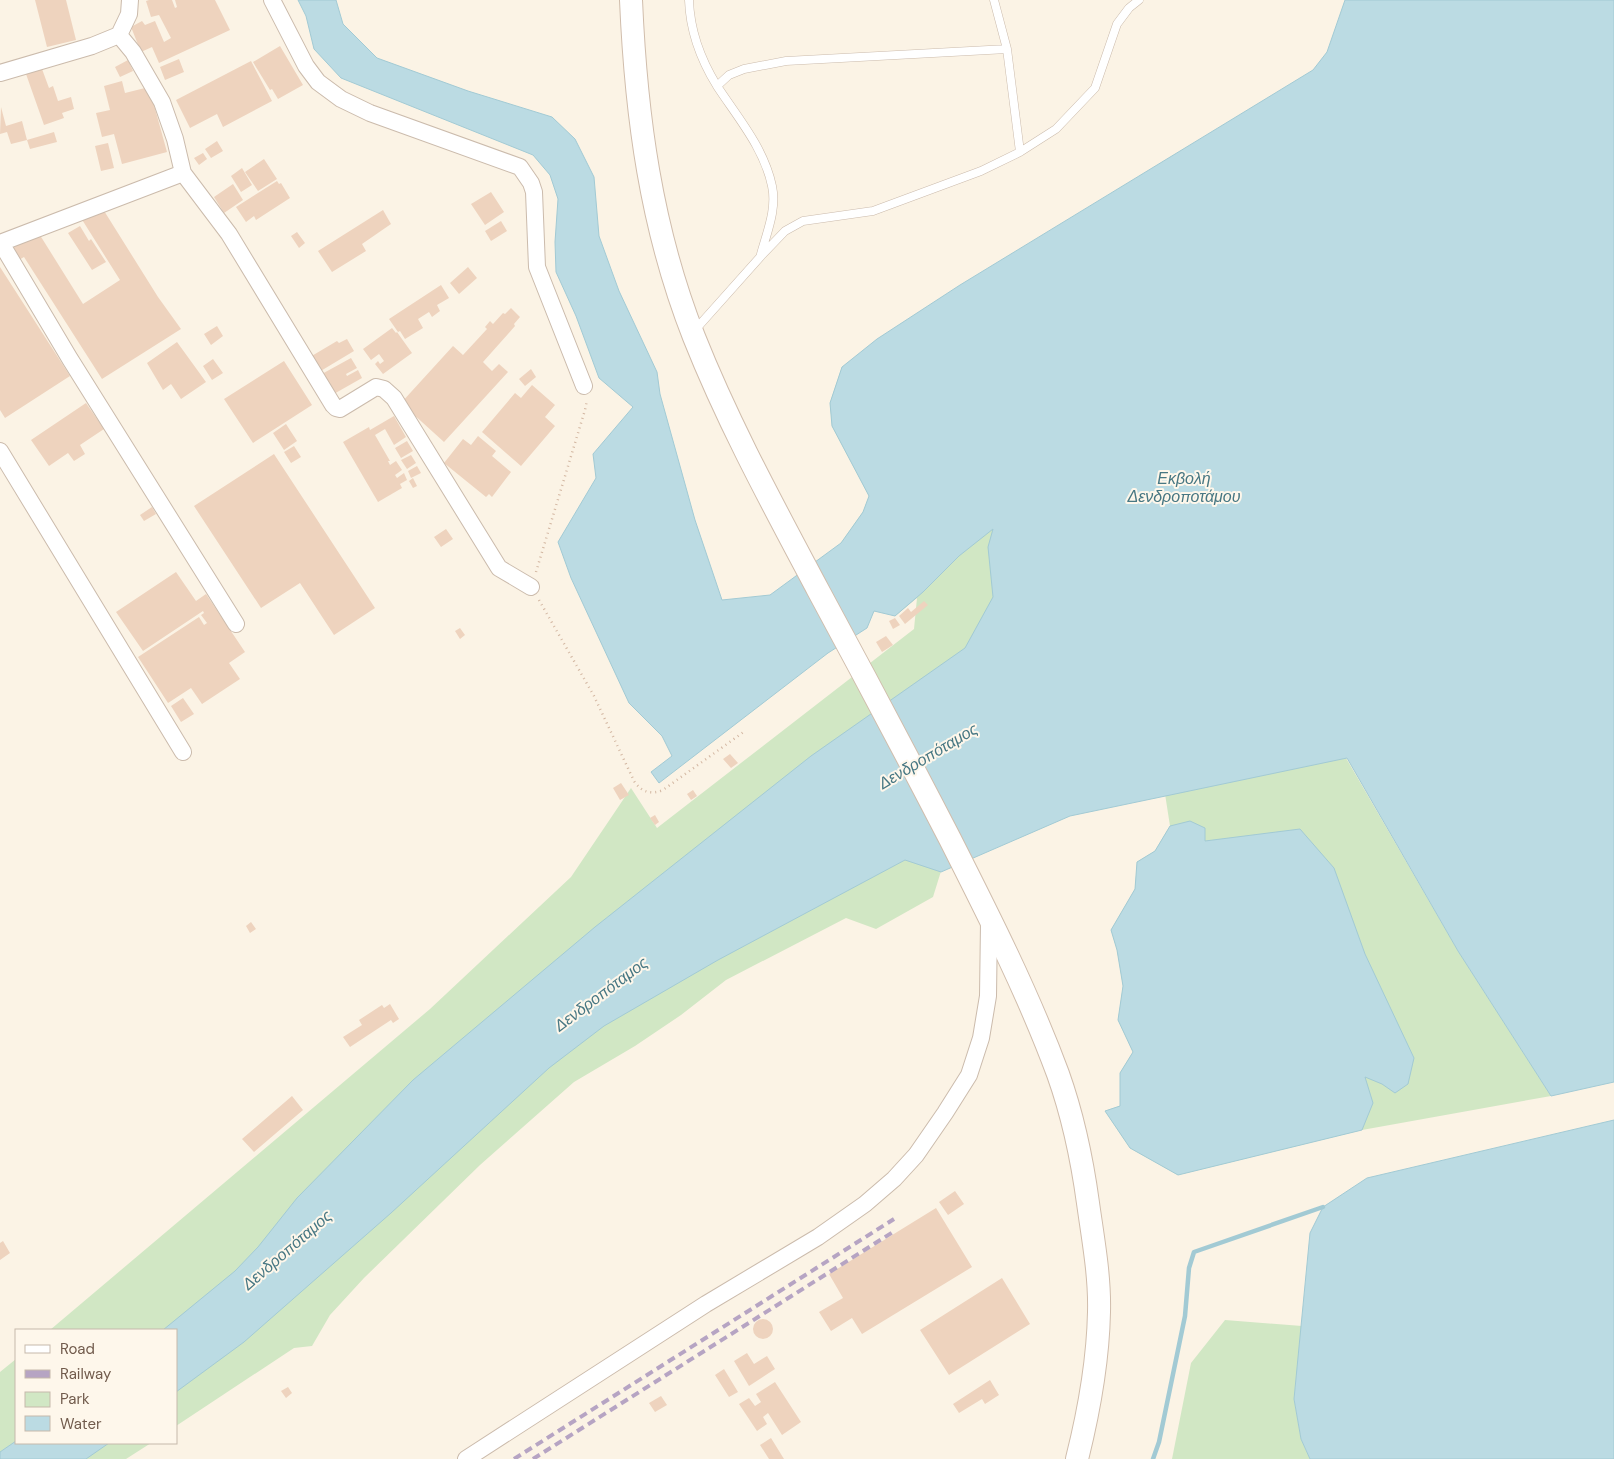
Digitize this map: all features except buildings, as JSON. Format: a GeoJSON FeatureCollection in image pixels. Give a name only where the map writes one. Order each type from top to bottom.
{"type":"FeatureCollection","features":[{"type":"Feature","properties":{"kind":"street"},"geometry":{"type":"LineString","coordinates":[[0,73],[92,46],[119,35],[129,14],[130,0]]}},
{"type":"Feature","properties":{"kind":"street"},"geometry":{"type":"LineString","coordinates":[[272,0],[306,66],[318,82],[341,99],[370,114],[520,167],[531,183],[534,192],[537,267],[584,386]]}},
{"type":"Feature","properties":{"kind":"street"},"geometry":{"type":"LineString","coordinates":[[632,0],[642,137],[652,200],[670,266],[692,333],[753,467],[898,738],[1002,942],[1060,1077],[1081,1152],[1096,1265],[1099,1311],[1090,1403],[1077,1459]]}},
{"type":"Feature","properties":{"kind":"street"},"geometry":{"type":"LineString","coordinates":[[119,35],[143,68],[162,102],[175,139],[183,174],[229,234],[333,405],[340,409],[376,387],[384,389],[394,398],[499,568],[531,586]]}},
{"type":"Feature","properties":{"kind":"street"},"geometry":{"type":"LineString","coordinates":[[183,174],[0,243],[80,376],[236,624]]}},
{"type":"Feature","properties":{"kind":"street"},"geometry":{"type":"LineString","coordinates":[[0,451],[183,752]]}},
{"type":"Feature","properties":{"kind":"street"},"geometry":{"type":"LineString","coordinates":[[466,1459],[706,1304],[818,1237],[865,1204],[894,1179],[916,1155],[946,1113],[969,1075],[981,1038],[988,996],[989,916]]}},
{"type":"Feature","properties":{"kind":"lane"},"geometry":{"type":"LineString","coordinates":[[689,0],[689,14],[697,46],[707,68],[752,138],[765,162],[772,188],[773,210],[761,256]]}},
{"type":"Feature","properties":{"kind":"lane"},"geometry":{"type":"LineString","coordinates":[[994,0],[1007,49],[1020,152]]}},
{"type":"Feature","properties":{"kind":"lane"},"geometry":{"type":"LineString","coordinates":[[692,333],[785,231],[803,221],[873,211],[980,171],[1020,152],[1056,129],[1096,88],[1118,24],[1129,8],[1139,0]]}},
{"type":"Feature","properties":{"kind":"lane"},"geometry":{"type":"LineString","coordinates":[[717,86],[729,75],[744,69],[786,60],[1007,49]]}},
{"type":"Feature","properties":{"kind":"path"},"geometry":{"type":"LineString","coordinates":[[584,386],[587,400],[585,410],[531,586],[594,696],[634,781],[643,791],[650,793],[663,790],[746,731]]}},
{"type":"Feature","properties":{"kind":"green space"},"geometry":{"type":"Polygon","coordinates":[[[842,367],[1346,758],[1458,951],[1551,1096],[1362,1130],[1178,1175],[1130,1148],[1105,1111],[1120,1106],[1120,1073],[1133,1052],[1118,1020],[1123,986],[1117,950],[1111,930],[1135,889],[1137,862],[1155,851],[1170,826],[1163,781],[1030,821],[942,868],[933,897],[876,929],[846,918],[726,980],[681,1015],[635,1046],[574,1082],[480,1165],[364,1278],[330,1315],[312,1346],[294,1348],[178,1425],[178,1329],[51,1329],[430,1009],[571,877],[631,788],[657,828],[914,629],[917,598],[895,616],[841,543],[863,512],[869,496],[832,426],[830,403],[842,367]]]}},
{"type":"Feature","properties":{"kind":"green space"},"geometry":{"type":"Polygon","coordinates":[[[1225,1320],[1302,1326],[1294,1399],[1301,1439],[1310,1459],[1172,1459],[1191,1363],[1225,1320]]]}},
{"type":"Feature","properties":{"kind":"green space"},"geometry":{"type":"Polygon","coordinates":[[[15,1360],[15,1444],[149,1444],[126,1459],[0,1459],[0,1372],[15,1360]]]}},
{"type":"Feature","properties":{"kind":"water"},"geometry":{"type":"Polygon","coordinates":[[[298,0],[336,0],[343,24],[377,58],[468,91],[552,117],[575,139],[594,177],[599,236],[619,291],[657,372],[660,394],[695,520],[722,600],[770,595],[841,543],[863,512],[869,496],[832,426],[830,403],[842,367],[877,339],[960,285],[1313,70],[1327,52],[1345,0],[1614,0],[1614,1082],[1551,1096],[1458,951],[1347,758],[1070,816],[941,872],[905,860],[718,960],[604,1026],[549,1068],[391,1213],[244,1342],[178,1391],[178,1329],[164,1329],[235,1271],[258,1247],[297,1198],[413,1080],[595,927],[811,756],[965,648],[993,597],[988,547],[993,529],[959,556],[923,592],[895,616],[874,611],[867,628],[828,653],[659,783],[651,772],[672,756],[662,736],[629,703],[571,578],[558,542],[596,478],[593,454],[633,407],[599,378],[576,316],[556,272],[555,242],[558,199],[550,175],[533,155],[341,78],[314,49],[306,16],[298,0]]]}},
{"type":"Feature","properties":{"kind":"water"},"geometry":{"type":"Polygon","coordinates":[[[1190,821],[1205,828],[1205,841],[1300,829],[1334,868],[1365,954],[1414,1058],[1408,1084],[1395,1093],[1382,1084],[1365,1077],[1373,1103],[1362,1130],[1178,1175],[1130,1148],[1105,1111],[1120,1106],[1120,1073],[1133,1052],[1118,1020],[1123,986],[1117,950],[1111,930],[1135,889],[1137,862],[1155,851],[1170,826],[1190,821]]]}},
{"type":"Feature","properties":{"kind":"water"},"geometry":{"type":"Polygon","coordinates":[[[1614,1120],[1614,1459],[1310,1459],[1301,1439],[1294,1399],[1310,1233],[1323,1207],[1367,1178],[1614,1120]]]}},
{"type":"Feature","properties":{"kind":"water"},"geometry":{"type":"Polygon","coordinates":[[[15,1442],[15,1444],[108,1444],[86,1459],[0,1459],[0,1452],[15,1442]]]}},
{"type":"Feature","properties":{"kind":"waterway"},"geometry":{"type":"LineString","coordinates":[[1153,1459],[1159,1442],[1185,1316],[1189,1268],[1194,1252],[1323,1207]]}},
{"type":"Feature","properties":{"kind":"railway"},"geometry":{"type":"LineString","coordinates":[[514,1459],[894,1219]]}},
{"type":"Feature","properties":{"kind":"railway"},"geometry":{"type":"LineString","coordinates":[[533,1459],[893,1232]]}},
{"type":"Feature","properties":{"kind":"water label","name":"Εκβολή Δενδροποτάμου"},"geometry":{"type":"Point","coordinates":[1184,487]}},
{"type":"Feature","properties":{"kind":"water label","name":"Δενδροπόταμος"},"geometry":{"type":"Point","coordinates":[928,756]}},
{"type":"Feature","properties":{"kind":"water label","name":"Δενδροπόταμος"},"geometry":{"type":"Point","coordinates":[601,994]}},
{"type":"Feature","properties":{"kind":"water label","name":"Δενδροπόταμος"},"geometry":{"type":"Point","coordinates":[287,1250]}}]}
